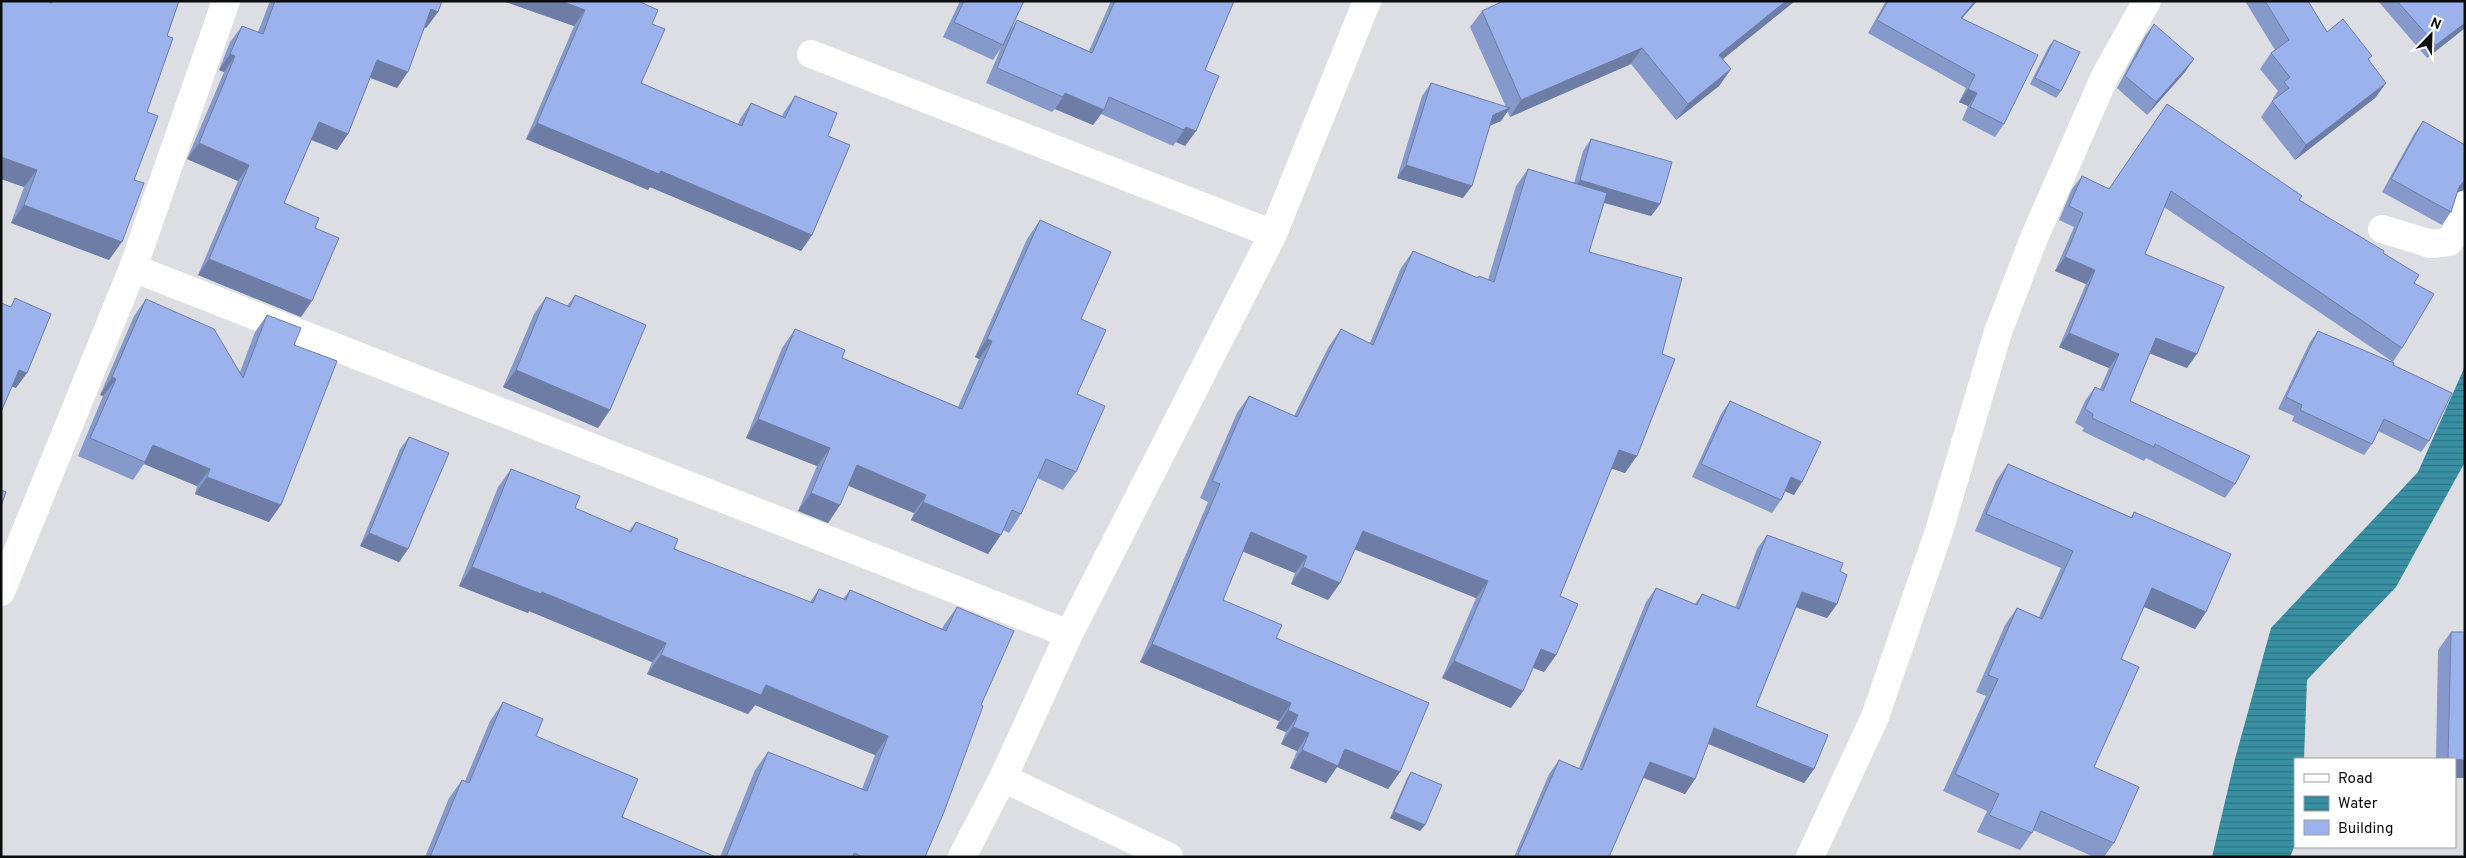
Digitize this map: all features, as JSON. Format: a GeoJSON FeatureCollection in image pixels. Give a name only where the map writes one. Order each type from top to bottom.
{"type":"FeatureCollection","features":[{"type":"Feature","properties":{"kind":"street"},"geometry":{"type":"LineString","coordinates":[[1,592],[133,268],[226,1]]}},
{"type":"Feature","properties":{"kind":"street"},"geometry":{"type":"LineString","coordinates":[[962,857],[1003,778],[1069,634],[1273,234],[1367,1]]}},
{"type":"Feature","properties":{"kind":"street"},"geometry":{"type":"LineString","coordinates":[[1810,857],[1875,717],[1939,531],[1998,332],[2034,238],[2105,76],[2147,1]]}},
{"type":"Feature","properties":{"kind":"street"},"geometry":{"type":"LineString","coordinates":[[811,54],[1273,234]]}},
{"type":"Feature","properties":{"kind":"street"},"geometry":{"type":"LineString","coordinates":[[2382,228],[2431,244],[2440,245],[2449,242],[2456,232],[2465,205]]}},
{"type":"Feature","properties":{"kind":"street"},"geometry":{"type":"LineString","coordinates":[[133,268],[1069,634]]}},
{"type":"Feature","properties":{"kind":"street"},"geometry":{"type":"LineString","coordinates":[[1003,778],[1169,857]]}},
{"type":"Feature","properties":{"kind":"water"},"geometry":{"type":"Polygon","coordinates":[[[2465,366],[2465,462],[2396,587],[2307,680],[2304,758],[2294,758],[2294,847],[2290,857],[2212,857],[2235,759],[2271,628],[2418,472],[2465,366]]]}},
{"type":"Feature","properties":{"kind":"building"},"geometry":{"type":"Polygon","coordinates":[[[1,1],[48,1],[52,3],[53,1],[179,1],[167,36],[173,38],[147,112],[158,116],[134,180],[144,183],[122,242],[24,205],[37,170],[1,157],[1,1]]]}},
{"type":"Feature","properties":{"kind":"building"},"geometry":{"type":"Polygon","coordinates":[[[275,1],[442,1],[438,12],[431,9],[408,72],[377,60],[348,134],[319,122],[284,203],[319,218],[315,228],[339,238],[312,301],[209,259],[249,165],[199,143],[235,56],[230,54],[242,26],[263,34],[275,1]]]}},
{"type":"Feature","properties":{"kind":"building"},"geometry":{"type":"Polygon","coordinates":[[[561,1],[638,1],[658,10],[652,24],[665,29],[641,83],[742,126],[751,103],[785,118],[795,96],[837,113],[828,136],[850,145],[812,235],[661,171],[659,174],[537,123],[585,10],[561,1]]]}},
{"type":"Feature","properties":{"kind":"building"},"geometry":{"type":"Polygon","coordinates":[[[964,1],[1024,1],[1003,45],[954,22],[964,1]]]}},
{"type":"Feature","properties":{"kind":"building"},"geometry":{"type":"Polygon","coordinates":[[[1115,1],[1234,1],[1205,70],[1219,76],[1196,131],[1186,127],[1184,130],[1109,97],[1104,110],[1065,93],[1063,97],[997,68],[1017,20],[1092,53],[1115,1]]]}},
{"type":"Feature","properties":{"kind":"building"},"geometry":{"type":"Polygon","coordinates":[[[1503,1],[1786,1],[1719,55],[1731,69],[1688,104],[1642,48],[1521,100],[1482,11],[1503,1]]]}},
{"type":"Feature","properties":{"kind":"building"},"geometry":{"type":"Polygon","coordinates":[[[1888,1],[1975,1],[1961,18],[2038,55],[2004,124],[1970,107],[1977,93],[1968,89],[1975,75],[1877,20],[1888,1]]]}},
{"type":"Feature","properties":{"kind":"building"},"geometry":{"type":"Polygon","coordinates":[[[2265,1],[2308,1],[2327,32],[2343,19],[2372,56],[2368,59],[2386,83],[2306,145],[2272,101],[2289,88],[2284,82],[2290,77],[2271,53],[2289,40],[2265,1]]]}},
{"type":"Feature","properties":{"kind":"building"},"geometry":{"type":"Polygon","coordinates":[[[2397,1],[2465,1],[2465,23],[2436,45],[2397,1]]]}},
{"type":"Feature","properties":{"kind":"building"},"geometry":{"type":"Polygon","coordinates":[[[2154,24],[2194,59],[2156,102],[2125,76],[2154,24]]]}},
{"type":"Feature","properties":{"kind":"building"},"geometry":{"type":"Polygon","coordinates":[[[2054,40],[2080,52],[2061,91],[2035,78],[2054,40]]]}},
{"type":"Feature","properties":{"kind":"building"},"geometry":{"type":"Polygon","coordinates":[[[1431,83],[1510,108],[1493,115],[1472,186],[1406,165],[1431,83]]]}},
{"type":"Feature","properties":{"kind":"building"},"geometry":{"type":"Polygon","coordinates":[[[2167,104],[2302,196],[2299,200],[2384,251],[2383,253],[2419,275],[2414,283],[2434,294],[2402,348],[2171,191],[2145,254],[2224,287],[2197,354],[2156,338],[2130,401],[2250,456],[2235,484],[2155,444],[2154,447],[2092,418],[2093,414],[2085,409],[2095,387],[2103,391],[2119,354],[2069,333],[2095,270],[2065,257],[2083,213],[2069,206],[2082,176],[2109,189],[2167,104]]]}},
{"type":"Feature","properties":{"kind":"building"},"geometry":{"type":"Polygon","coordinates":[[[2423,121],[2465,145],[2465,180],[2459,187],[2451,212],[2391,179],[2423,121]]]}},
{"type":"Feature","properties":{"kind":"building"},"geometry":{"type":"Polygon","coordinates":[[[1591,139],[1672,162],[1660,204],[1580,180],[1591,139]]]}},
{"type":"Feature","properties":{"kind":"building"},"geometry":{"type":"Polygon","coordinates":[[[1528,169],[1607,193],[1589,252],[1682,278],[1662,354],[1675,359],[1637,456],[1619,450],[1560,596],[1578,604],[1556,655],[1541,649],[1523,691],[1454,661],[1488,581],[1363,531],[1340,583],[1303,567],[1307,556],[1251,532],[1223,600],[1282,625],[1276,638],[1429,703],[1400,772],[1345,749],[1338,766],[1302,750],[1309,733],[1293,727],[1298,715],[1288,710],[1291,703],[1152,644],[1220,484],[1212,481],[1249,396],[1297,417],[1341,329],[1373,345],[1413,251],[1478,278],[1479,276],[1494,282],[1528,169]]]}},
{"type":"Feature","properties":{"kind":"building"},"geometry":{"type":"Polygon","coordinates":[[[1040,220],[1111,252],[1081,319],[1106,330],[1077,394],[1105,406],[1076,472],[1046,459],[1021,514],[1012,510],[1001,535],[923,502],[926,495],[857,465],[840,505],[811,493],[830,448],[758,419],[795,329],[845,350],[842,358],[962,409],[992,341],[987,339],[1040,220]]]}},
{"type":"Feature","properties":{"kind":"building"},"geometry":{"type":"Polygon","coordinates":[[[575,295],[646,325],[610,410],[516,370],[546,297],[570,307],[575,295]]]}},
{"type":"Feature","properties":{"kind":"building"},"geometry":{"type":"Polygon","coordinates":[[[15,298],[51,314],[27,373],[19,370],[1,412],[1,303],[11,307],[15,298]]]}},
{"type":"Feature","properties":{"kind":"building"},"geometry":{"type":"Polygon","coordinates":[[[146,299],[214,329],[243,378],[267,315],[301,328],[294,345],[337,361],[281,505],[207,477],[210,469],[153,445],[145,462],[90,438],[116,379],[112,377],[146,299]]]}},
{"type":"Feature","properties":{"kind":"building"},"geometry":{"type":"Polygon","coordinates":[[[2318,331],[2394,363],[2393,365],[2452,393],[2429,441],[2384,419],[2372,444],[2300,410],[2302,405],[2286,397],[2318,331]]]}},
{"type":"Feature","properties":{"kind":"building"},"geometry":{"type":"Polygon","coordinates":[[[1730,401],[1821,442],[1802,482],[1791,477],[1781,500],[1701,464],[1730,401]]]}},
{"type":"Feature","properties":{"kind":"building"},"geometry":{"type":"Polygon","coordinates":[[[409,437],[449,453],[408,549],[369,533],[409,437]]]}},
{"type":"Feature","properties":{"kind":"building"},"geometry":{"type":"Polygon","coordinates":[[[2008,464],[2132,518],[2134,512],[2231,554],[2206,612],[2152,588],[2121,659],[2139,667],[2094,767],[2139,787],[2114,843],[2041,811],[2032,833],[1989,815],[1999,794],[1955,774],[1998,679],[1988,675],[2017,608],[2042,619],[2073,551],[1986,514],[2008,464]]]}},
{"type":"Feature","properties":{"kind":"building"},"geometry":{"type":"Polygon","coordinates":[[[511,469],[580,496],[575,508],[631,532],[636,522],[678,539],[674,549],[813,603],[819,589],[846,600],[850,590],[946,631],[957,607],[1014,631],[981,705],[983,706],[944,812],[925,857],[863,857],[854,853],[853,857],[726,857],[768,752],[867,791],[888,736],[766,685],[761,695],[661,655],[666,643],[542,592],[541,594],[472,567],[511,469]]]}},
{"type":"Feature","properties":{"kind":"building"},"geometry":{"type":"Polygon","coordinates":[[[1,490],[6,492],[1,506],[1,490]]]}},
{"type":"Feature","properties":{"kind":"building"},"geometry":{"type":"Polygon","coordinates":[[[1767,535],[1843,563],[1840,571],[1847,575],[1837,604],[1802,592],[1756,706],[1828,735],[1814,769],[1714,728],[1695,779],[1650,762],[1609,857],[1522,857],[1518,855],[1559,760],[1582,770],[1656,588],[1697,605],[1702,594],[1739,609],[1767,535]]]}},
{"type":"Feature","properties":{"kind":"building"},"geometry":{"type":"Polygon","coordinates":[[[2451,632],[2465,632],[2465,760],[2448,758],[2451,632]]]}},
{"type":"Feature","properties":{"kind":"building"},"geometry":{"type":"Polygon","coordinates":[[[503,702],[543,719],[536,736],[638,779],[622,817],[716,857],[430,857],[462,780],[469,783],[503,702]]]}},
{"type":"Feature","properties":{"kind":"building"},"geometry":{"type":"Polygon","coordinates":[[[1411,772],[1442,785],[1425,825],[1394,812],[1411,772]]]}}]}
